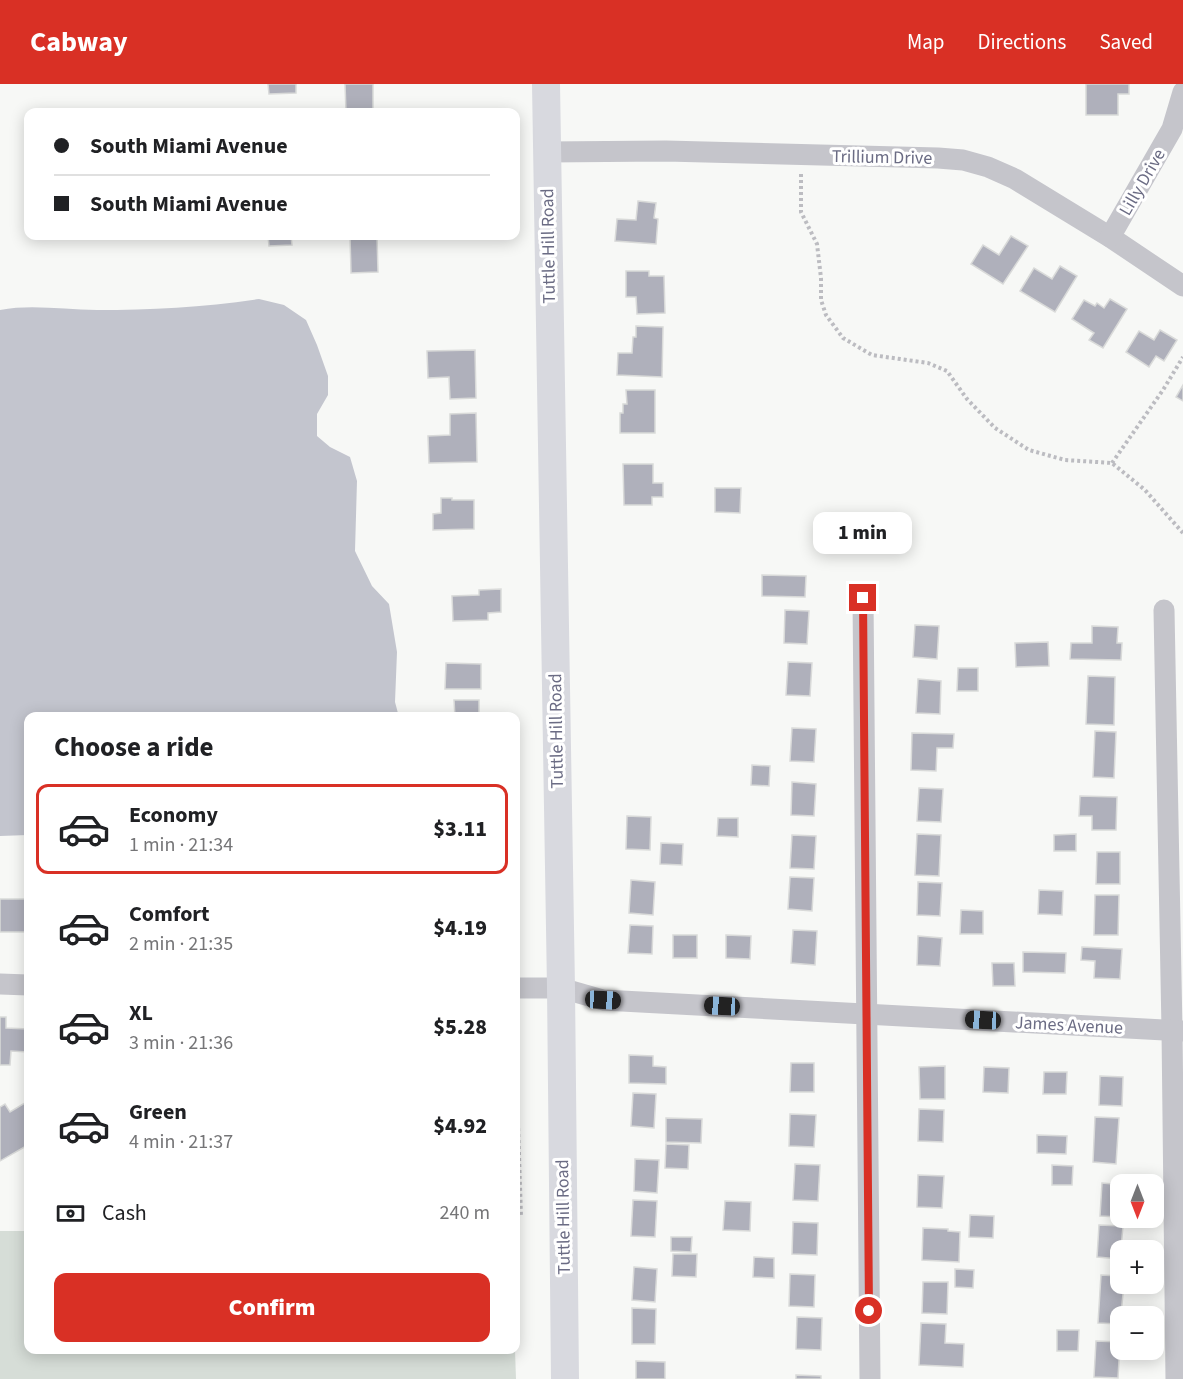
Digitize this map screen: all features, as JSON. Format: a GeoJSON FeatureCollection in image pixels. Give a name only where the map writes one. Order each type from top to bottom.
{"type":"FeatureCollection","features":[{"type":"Feature","properties":{"kind":"main road","name":"Tuttle Hill Road"},"geometry":{"type":"LineString","coordinates":[[546,84],[565,1379]]}},
{"type":"Feature","properties":{"kind":"street","name":"Lilly Drive"},"geometry":{"type":"LineString","coordinates":[[1110,237],[1172,129],[1183,92]]}},
{"type":"Feature","properties":{"kind":"street","name":"Trillium Drive"},"geometry":{"type":"LineString","coordinates":[[547,152],[666,151],[963,160],[988,167],[1015,179],[1110,237],[1183,286]]}},
{"type":"Feature","properties":{"kind":"street"},"geometry":{"type":"LineString","coordinates":[[863,598],[870,1379]]}},
{"type":"Feature","properties":{"kind":"street"},"geometry":{"type":"LineString","coordinates":[[1164,610],[1178,1030],[1176,1379]]}},
{"type":"Feature","properties":{"kind":"street"},"geometry":{"type":"LineString","coordinates":[[0,984],[24,985]]}},
{"type":"Feature","properties":{"kind":"street","name":"James Avenue"},"geometry":{"type":"LineString","coordinates":[[520,988],[561,988],[603,1000],[1178,1030]]}},
{"type":"Feature","properties":{"kind":"path"},"geometry":{"type":"LineString","coordinates":[[802,155],[801,212],[816,244],[821,278],[821,300],[826,315],[843,338],[872,356],[928,363],[947,371],[967,399],[995,428],[1029,450],[1065,460],[1112,463],[1145,490],[1183,533]]}},
{"type":"Feature","properties":{"kind":"path"},"geometry":{"type":"LineString","coordinates":[[1112,463],[1183,357]]}},
{"type":"Feature","properties":{"kind":"path"},"geometry":{"type":"LineString","coordinates":[[520,1186],[521,1217]]}},
{"type":"Feature","properties":{"kind":"shaded area"},"geometry":{"type":"Polygon","coordinates":[[[259,299],[284,305],[306,320],[328,376],[328,395],[317,414],[317,436],[330,447],[350,457],[357,481],[355,551],[372,586],[389,604],[397,652],[395,702],[398,712],[24,712],[24,835],[0,836],[0,310],[24,307],[97,310],[158,309],[259,299]]]}},
{"type":"Feature","properties":{"kind":"shaded area"},"geometry":{"type":"Polygon","coordinates":[[[0,1231],[24,1231],[24,1354],[515,1354],[516,1379],[0,1379],[0,1231]]]}},
{"type":"Feature","properties":{"kind":"building"},"geometry":{"type":"Polygon","coordinates":[[[268,84],[296,84],[296,93],[269,94],[268,84]]]}},
{"type":"Feature","properties":{"kind":"building"},"geometry":{"type":"Polygon","coordinates":[[[345,84],[373,84],[373,108],[346,108],[345,84]]]}},
{"type":"Feature","properties":{"kind":"building"},"geometry":{"type":"Polygon","coordinates":[[[1086,84],[1129,84],[1129,94],[1118,94],[1118,115],[1086,115],[1086,84]]]}},
{"type":"Feature","properties":{"kind":"building"},"geometry":{"type":"Polygon","coordinates":[[[638,201],[656,203],[654,218],[658,219],[656,244],[615,241],[617,219],[636,220],[638,201]]]}},
{"type":"Feature","properties":{"kind":"building"},"geometry":{"type":"Polygon","coordinates":[[[1011,236],[1028,246],[1003,284],[971,264],[983,245],[999,255],[1011,236]]]}},
{"type":"Feature","properties":{"kind":"building"},"geometry":{"type":"Polygon","coordinates":[[[268,240],[291,240],[292,245],[269,246],[268,240]]]}},
{"type":"Feature","properties":{"kind":"building"},"geometry":{"type":"Polygon","coordinates":[[[350,240],[377,240],[378,272],[351,273],[350,240]]]}},
{"type":"Feature","properties":{"kind":"building"},"geometry":{"type":"Polygon","coordinates":[[[1060,266],[1077,276],[1055,312],[1020,291],[1034,268],[1052,279],[1060,266]]]}},
{"type":"Feature","properties":{"kind":"building"},"geometry":{"type":"Polygon","coordinates":[[[626,271],[649,271],[649,276],[664,276],[665,313],[637,314],[636,297],[626,297],[626,271]]]}},
{"type":"Feature","properties":{"kind":"building"},"geometry":{"type":"Polygon","coordinates":[[[1110,299],[1127,309],[1103,348],[1089,340],[1094,333],[1072,319],[1084,300],[1095,306],[1097,303],[1104,308],[1110,299]]]}},
{"type":"Feature","properties":{"kind":"building"},"geometry":{"type":"Polygon","coordinates":[[[636,326],[663,327],[662,377],[617,375],[618,353],[632,353],[636,326]]]}},
{"type":"Feature","properties":{"kind":"building"},"geometry":{"type":"Polygon","coordinates":[[[1160,330],[1177,340],[1164,361],[1156,356],[1149,367],[1126,352],[1139,331],[1154,340],[1160,330]]]}},
{"type":"Feature","properties":{"kind":"building"},"geometry":{"type":"Polygon","coordinates":[[[475,350],[476,398],[450,399],[449,377],[428,378],[427,351],[475,350]]]}},
{"type":"Feature","properties":{"kind":"building"},"geometry":{"type":"Polygon","coordinates":[[[1183,385],[1183,401],[1176,397],[1183,385]]]}},
{"type":"Feature","properties":{"kind":"building"},"geometry":{"type":"Polygon","coordinates":[[[626,390],[655,390],[655,433],[620,433],[620,413],[623,413],[623,404],[627,404],[626,390]]]}},
{"type":"Feature","properties":{"kind":"building"},"geometry":{"type":"Polygon","coordinates":[[[476,413],[477,462],[429,463],[428,436],[450,435],[450,414],[476,413]]]}},
{"type":"Feature","properties":{"kind":"building"},"geometry":{"type":"Polygon","coordinates":[[[623,464],[653,464],[653,483],[663,483],[663,497],[652,497],[652,505],[624,505],[623,464]]]}},
{"type":"Feature","properties":{"kind":"building"},"geometry":{"type":"Polygon","coordinates":[[[715,488],[741,488],[740,513],[715,512],[715,488]]]}},
{"type":"Feature","properties":{"kind":"building"},"geometry":{"type":"Polygon","coordinates":[[[441,498],[474,500],[474,529],[433,530],[433,514],[441,513],[441,498]]]}},
{"type":"Feature","properties":{"kind":"building"},"geometry":{"type":"Polygon","coordinates":[[[762,575],[806,576],[805,597],[762,596],[762,575]]]}},
{"type":"Feature","properties":{"kind":"building"},"geometry":{"type":"Polygon","coordinates":[[[501,589],[501,612],[488,613],[488,620],[453,621],[452,596],[479,595],[479,590],[501,589]]]}},
{"type":"Feature","properties":{"kind":"building"},"geometry":{"type":"Polygon","coordinates":[[[785,610],[809,611],[807,644],[784,643],[785,610]]]}},
{"type":"Feature","properties":{"kind":"building"},"geometry":{"type":"Polygon","coordinates":[[[915,625],[939,626],[937,659],[913,657],[915,625]]]}},
{"type":"Feature","properties":{"kind":"building"},"geometry":{"type":"Polygon","coordinates":[[[1092,626],[1118,627],[1117,643],[1122,643],[1121,660],[1070,659],[1071,643],[1092,643],[1092,626]]]}},
{"type":"Feature","properties":{"kind":"building"},"geometry":{"type":"Polygon","coordinates":[[[1048,642],[1049,666],[1016,667],[1015,643],[1048,642]]]}},
{"type":"Feature","properties":{"kind":"building"},"geometry":{"type":"Polygon","coordinates":[[[788,662],[812,663],[810,696],[786,695],[788,662]]]}},
{"type":"Feature","properties":{"kind":"building"},"geometry":{"type":"Polygon","coordinates":[[[446,663],[481,664],[481,689],[445,689],[446,663]]]}},
{"type":"Feature","properties":{"kind":"building"},"geometry":{"type":"Polygon","coordinates":[[[958,668],[978,668],[978,691],[957,691],[958,668]]]}},
{"type":"Feature","properties":{"kind":"building"},"geometry":{"type":"Polygon","coordinates":[[[1088,676],[1115,677],[1114,725],[1086,724],[1088,676]]]}},
{"type":"Feature","properties":{"kind":"building"},"geometry":{"type":"Polygon","coordinates":[[[918,679],[941,681],[940,714],[916,713],[918,679]]]}},
{"type":"Feature","properties":{"kind":"building"},"geometry":{"type":"Polygon","coordinates":[[[454,700],[479,700],[479,712],[455,712],[454,700]]]}},
{"type":"Feature","properties":{"kind":"building"},"geometry":{"type":"Polygon","coordinates":[[[792,728],[816,729],[814,762],[790,761],[792,728]]]}},
{"type":"Feature","properties":{"kind":"building"},"geometry":{"type":"Polygon","coordinates":[[[1095,731],[1116,732],[1114,778],[1093,777],[1095,731]]]}},
{"type":"Feature","properties":{"kind":"building"},"geometry":{"type":"Polygon","coordinates":[[[912,733],[954,734],[953,748],[937,748],[936,771],[911,770],[912,733]]]}},
{"type":"Feature","properties":{"kind":"building"},"geometry":{"type":"Polygon","coordinates":[[[752,765],[770,766],[769,786],[751,785],[752,765]]]}},
{"type":"Feature","properties":{"kind":"building"},"geometry":{"type":"Polygon","coordinates":[[[792,782],[816,784],[814,816],[791,815],[792,782]]]}},
{"type":"Feature","properties":{"kind":"building"},"geometry":{"type":"Polygon","coordinates":[[[919,788],[943,789],[941,822],[917,821],[919,788]]]}},
{"type":"Feature","properties":{"kind":"building"},"geometry":{"type":"Polygon","coordinates":[[[1080,796],[1117,797],[1116,830],[1092,830],[1092,816],[1079,816],[1080,796]]]}},
{"type":"Feature","properties":{"kind":"building"},"geometry":{"type":"Polygon","coordinates":[[[627,816],[651,817],[650,850],[626,849],[627,816]]]}},
{"type":"Feature","properties":{"kind":"building"},"geometry":{"type":"Polygon","coordinates":[[[718,818],[738,818],[738,837],[717,836],[718,818]]]}},
{"type":"Feature","properties":{"kind":"building"},"geometry":{"type":"Polygon","coordinates":[[[917,834],[941,835],[939,876],[915,875],[917,834]]]}},
{"type":"Feature","properties":{"kind":"building"},"geometry":{"type":"Polygon","coordinates":[[[1076,834],[1076,851],[1054,851],[1054,835],[1076,834]]]}},
{"type":"Feature","properties":{"kind":"building"},"geometry":{"type":"Polygon","coordinates":[[[792,835],[816,836],[814,869],[790,868],[792,835]]]}},
{"type":"Feature","properties":{"kind":"building"},"geometry":{"type":"Polygon","coordinates":[[[661,843],[683,844],[682,865],[660,864],[661,843]]]}},
{"type":"Feature","properties":{"kind":"building"},"geometry":{"type":"Polygon","coordinates":[[[1097,852],[1120,852],[1120,884],[1096,884],[1097,852]]]}},
{"type":"Feature","properties":{"kind":"building"},"geometry":{"type":"Polygon","coordinates":[[[790,877],[814,878],[812,911],[788,909],[790,877]]]}},
{"type":"Feature","properties":{"kind":"building"},"geometry":{"type":"Polygon","coordinates":[[[631,880],[655,882],[653,915],[629,913],[631,880]]]}},
{"type":"Feature","properties":{"kind":"building"},"geometry":{"type":"Polygon","coordinates":[[[918,882],[942,883],[940,916],[917,915],[918,882]]]}},
{"type":"Feature","properties":{"kind":"building"},"geometry":{"type":"Polygon","coordinates":[[[1039,890],[1063,891],[1062,915],[1038,914],[1039,890]]]}},
{"type":"Feature","properties":{"kind":"building"},"geometry":{"type":"Polygon","coordinates":[[[1095,895],[1119,895],[1118,935],[1094,935],[1095,895]]]}},
{"type":"Feature","properties":{"kind":"building"},"geometry":{"type":"Polygon","coordinates":[[[0,899],[24,899],[24,932],[0,932],[0,899]]]}},
{"type":"Feature","properties":{"kind":"building"},"geometry":{"type":"Polygon","coordinates":[[[961,910],[983,911],[983,934],[960,934],[961,910]]]}},
{"type":"Feature","properties":{"kind":"building"},"geometry":{"type":"Polygon","coordinates":[[[630,925],[653,926],[652,954],[628,953],[630,925]]]}},
{"type":"Feature","properties":{"kind":"building"},"geometry":{"type":"Polygon","coordinates":[[[793,930],[817,931],[815,965],[791,963],[793,930]]]}},
{"type":"Feature","properties":{"kind":"building"},"geometry":{"type":"Polygon","coordinates":[[[673,935],[697,935],[697,958],[673,958],[673,935]]]}},
{"type":"Feature","properties":{"kind":"building"},"geometry":{"type":"Polygon","coordinates":[[[726,935],[751,936],[750,959],[726,958],[726,935]]]}},
{"type":"Feature","properties":{"kind":"building"},"geometry":{"type":"Polygon","coordinates":[[[918,936],[942,938],[940,966],[917,965],[918,936]]]}},
{"type":"Feature","properties":{"kind":"building"},"geometry":{"type":"Polygon","coordinates":[[[1082,947],[1122,949],[1120,979],[1094,978],[1095,961],[1081,960],[1082,947]]]}},
{"type":"Feature","properties":{"kind":"building"},"geometry":{"type":"Polygon","coordinates":[[[1023,952],[1066,953],[1065,973],[1023,972],[1023,952]]]}},
{"type":"Feature","properties":{"kind":"building"},"geometry":{"type":"Polygon","coordinates":[[[992,963],[1014,963],[1015,986],[993,986],[992,963]]]}},
{"type":"Feature","properties":{"kind":"building"},"geometry":{"type":"Polygon","coordinates":[[[0,1017],[6,1017],[6,1028],[24,1029],[24,1052],[11,1051],[10,1065],[0,1065],[0,1017]]]}},
{"type":"Feature","properties":{"kind":"building"},"geometry":{"type":"Polygon","coordinates":[[[629,1055],[653,1056],[653,1066],[666,1067],[666,1084],[629,1083],[629,1055]]]}},
{"type":"Feature","properties":{"kind":"building"},"geometry":{"type":"Polygon","coordinates":[[[791,1063],[814,1063],[814,1092],[790,1092],[791,1063]]]}},
{"type":"Feature","properties":{"kind":"building"},"geometry":{"type":"Polygon","coordinates":[[[945,1066],[945,1099],[920,1099],[919,1067],[945,1066]]]}},
{"type":"Feature","properties":{"kind":"building"},"geometry":{"type":"Polygon","coordinates":[[[984,1067],[1009,1068],[1008,1093],[983,1092],[984,1067]]]}},
{"type":"Feature","properties":{"kind":"building"},"geometry":{"type":"Polygon","coordinates":[[[1044,1072],[1067,1072],[1066,1094],[1043,1094],[1044,1072]]]}},
{"type":"Feature","properties":{"kind":"building"},"geometry":{"type":"Polygon","coordinates":[[[1100,1076],[1123,1077],[1122,1106],[1099,1105],[1100,1076]]]}},
{"type":"Feature","properties":{"kind":"building"},"geometry":{"type":"Polygon","coordinates":[[[633,1093],[656,1094],[654,1128],[631,1126],[633,1093]]]}},
{"type":"Feature","properties":{"kind":"building"},"geometry":{"type":"Polygon","coordinates":[[[24,1103],[24,1147],[0,1161],[0,1107],[5,1104],[10,1112],[24,1103]]]}},
{"type":"Feature","properties":{"kind":"building"},"geometry":{"type":"Polygon","coordinates":[[[919,1109],[944,1110],[943,1142],[918,1141],[919,1109]]]}},
{"type":"Feature","properties":{"kind":"building"},"geometry":{"type":"Polygon","coordinates":[[[790,1114],[816,1115],[814,1147],[789,1146],[790,1114]]]}},
{"type":"Feature","properties":{"kind":"building"},"geometry":{"type":"Polygon","coordinates":[[[1095,1117],[1119,1118],[1116,1164],[1093,1162],[1095,1117]]]}},
{"type":"Feature","properties":{"kind":"building"},"geometry":{"type":"Polygon","coordinates":[[[666,1118],[702,1119],[701,1143],[666,1142],[666,1118]]]}},
{"type":"Feature","properties":{"kind":"building"},"geometry":{"type":"Polygon","coordinates":[[[1037,1135],[1067,1136],[1066,1154],[1037,1153],[1037,1135]]]}},
{"type":"Feature","properties":{"kind":"building"},"geometry":{"type":"Polygon","coordinates":[[[666,1144],[689,1145],[688,1169],[665,1168],[666,1144]]]}},
{"type":"Feature","properties":{"kind":"building"},"geometry":{"type":"Polygon","coordinates":[[[635,1159],[659,1160],[657,1193],[634,1191],[635,1159]]]}},
{"type":"Feature","properties":{"kind":"building"},"geometry":{"type":"Polygon","coordinates":[[[795,1164],[820,1165],[818,1201],[793,1200],[795,1164]]]}},
{"type":"Feature","properties":{"kind":"building"},"geometry":{"type":"Polygon","coordinates":[[[1052,1165],[1073,1166],[1072,1185],[1052,1185],[1052,1165]]]}},
{"type":"Feature","properties":{"kind":"building"},"geometry":{"type":"Polygon","coordinates":[[[918,1175],[944,1176],[942,1208],[917,1207],[918,1175]]]}},
{"type":"Feature","properties":{"kind":"building"},"geometry":{"type":"Polygon","coordinates":[[[1102,1183],[1110,1184],[1110,1216],[1100,1216],[1102,1183]]]}},
{"type":"Feature","properties":{"kind":"building"},"geometry":{"type":"Polygon","coordinates":[[[633,1200],[657,1201],[655,1237],[631,1236],[633,1200]]]}},
{"type":"Feature","properties":{"kind":"building"},"geometry":{"type":"Polygon","coordinates":[[[725,1201],[751,1202],[750,1231],[723,1230],[725,1201]]]}},
{"type":"Feature","properties":{"kind":"building"},"geometry":{"type":"Polygon","coordinates":[[[970,1215],[994,1216],[993,1238],[969,1237],[970,1215]]]}},
{"type":"Feature","properties":{"kind":"building"},"geometry":{"type":"Polygon","coordinates":[[[793,1222],[818,1223],[817,1255],[792,1254],[793,1222]]]}},
{"type":"Feature","properties":{"kind":"building"},"geometry":{"type":"Polygon","coordinates":[[[1099,1225],[1123,1228],[1122,1240],[1110,1240],[1110,1258],[1097,1257],[1099,1225]]]}},
{"type":"Feature","properties":{"kind":"building"},"geometry":{"type":"Polygon","coordinates":[[[923,1228],[960,1232],[959,1262],[922,1260],[923,1228]]]}},
{"type":"Feature","properties":{"kind":"building"},"geometry":{"type":"Polygon","coordinates":[[[671,1237],[692,1237],[691,1252],[671,1251],[671,1237]]]}},
{"type":"Feature","properties":{"kind":"building"},"geometry":{"type":"Polygon","coordinates":[[[673,1254],[697,1254],[696,1277],[672,1276],[673,1254]]]}},
{"type":"Feature","properties":{"kind":"building"},"geometry":{"type":"Polygon","coordinates":[[[754,1257],[774,1258],[774,1278],[753,1277],[754,1257]]]}},
{"type":"Feature","properties":{"kind":"building"},"geometry":{"type":"Polygon","coordinates":[[[634,1267],[657,1269],[655,1302],[632,1300],[634,1267]]]}},
{"type":"Feature","properties":{"kind":"building"},"geometry":{"type":"Polygon","coordinates":[[[955,1269],[974,1270],[973,1288],[955,1287],[955,1269]]]}},
{"type":"Feature","properties":{"kind":"building"},"geometry":{"type":"Polygon","coordinates":[[[790,1274],[815,1275],[814,1307],[789,1306],[790,1274]]]}},
{"type":"Feature","properties":{"kind":"building"},"geometry":{"type":"Polygon","coordinates":[[[1101,1275],[1110,1275],[1110,1294],[1123,1294],[1122,1306],[1110,1306],[1110,1324],[1098,1323],[1101,1275]]]}},
{"type":"Feature","properties":{"kind":"building"},"geometry":{"type":"Polygon","coordinates":[[[923,1282],[948,1282],[947,1314],[922,1313],[923,1282]]]}},
{"type":"Feature","properties":{"kind":"building"},"geometry":{"type":"Polygon","coordinates":[[[632,1308],[656,1309],[655,1344],[632,1344],[632,1308]]]}},
{"type":"Feature","properties":{"kind":"building"},"geometry":{"type":"Polygon","coordinates":[[[797,1317],[822,1318],[821,1350],[796,1349],[797,1317]]]}},
{"type":"Feature","properties":{"kind":"building"},"geometry":{"type":"Polygon","coordinates":[[[921,1323],[946,1324],[945,1343],[964,1344],[963,1367],[919,1365],[921,1323]]]}},
{"type":"Feature","properties":{"kind":"building"},"geometry":{"type":"Polygon","coordinates":[[[1057,1330],[1079,1330],[1078,1351],[1057,1351],[1057,1330]]]}},
{"type":"Feature","properties":{"kind":"building"},"geometry":{"type":"Polygon","coordinates":[[[1096,1341],[1110,1342],[1110,1360],[1119,1360],[1118,1378],[1094,1377],[1096,1341]]]}},
{"type":"Feature","properties":{"kind":"building"},"geometry":{"type":"Polygon","coordinates":[[[636,1361],[665,1362],[665,1379],[636,1379],[636,1361]]]}},
{"type":"Feature","properties":{"kind":"building"},"geometry":{"type":"Polygon","coordinates":[[[796,1375],[821,1376],[821,1379],[796,1379],[796,1375]]]}},
{"type":"Feature","properties":{"kind":"route"},"geometry":{"type":"LineString","coordinates":[[863,598],[869,1311]]}}]}
